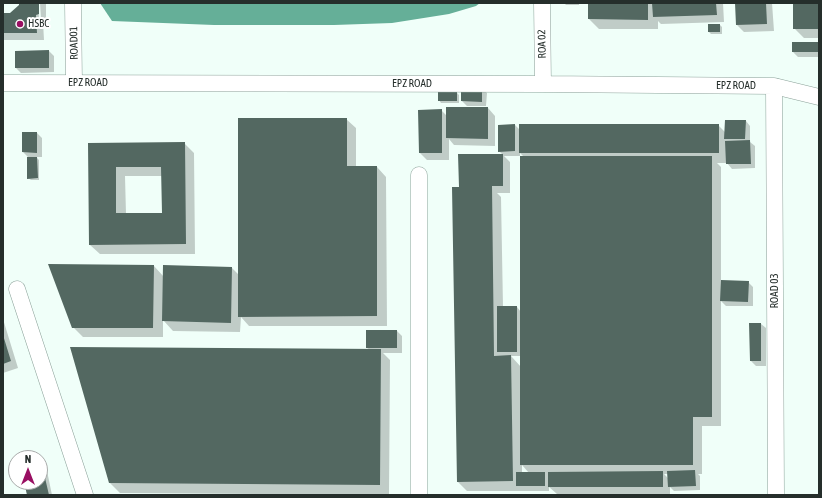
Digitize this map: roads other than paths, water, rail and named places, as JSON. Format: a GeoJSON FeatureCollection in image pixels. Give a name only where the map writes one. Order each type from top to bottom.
{"type":"FeatureCollection","features":[{"type":"Feature","properties":{"kind":"street","name":"ROAD01"},"geometry":{"type":"LineString","coordinates":[[73,3],[74,84]]}},
{"type":"Feature","properties":{"kind":"street","name":"ROA 02"},"geometry":{"type":"LineString","coordinates":[[542,3],[543,84]]}},
{"type":"Feature","properties":{"kind":"street","name":"EPZ ROAD"},"geometry":{"type":"LineString","coordinates":[[3,83],[774,86],[819,96]]}},
{"type":"Feature","properties":{"kind":"street","name":"ROAD 03"},"geometry":{"type":"LineString","coordinates":[[774,86],[776,495]]}},
{"type":"Feature","properties":{"kind":"street"},"geometry":{"type":"LineString","coordinates":[[419,175],[419,495]]}},
{"type":"Feature","properties":{"kind":"street"},"geometry":{"type":"LineString","coordinates":[[17,289],[85,495]]}},
{"type":"Feature","properties":{"kind":"place","name":"HSBC"},"geometry":{"type":"Point","coordinates":[20,24]}}]}
